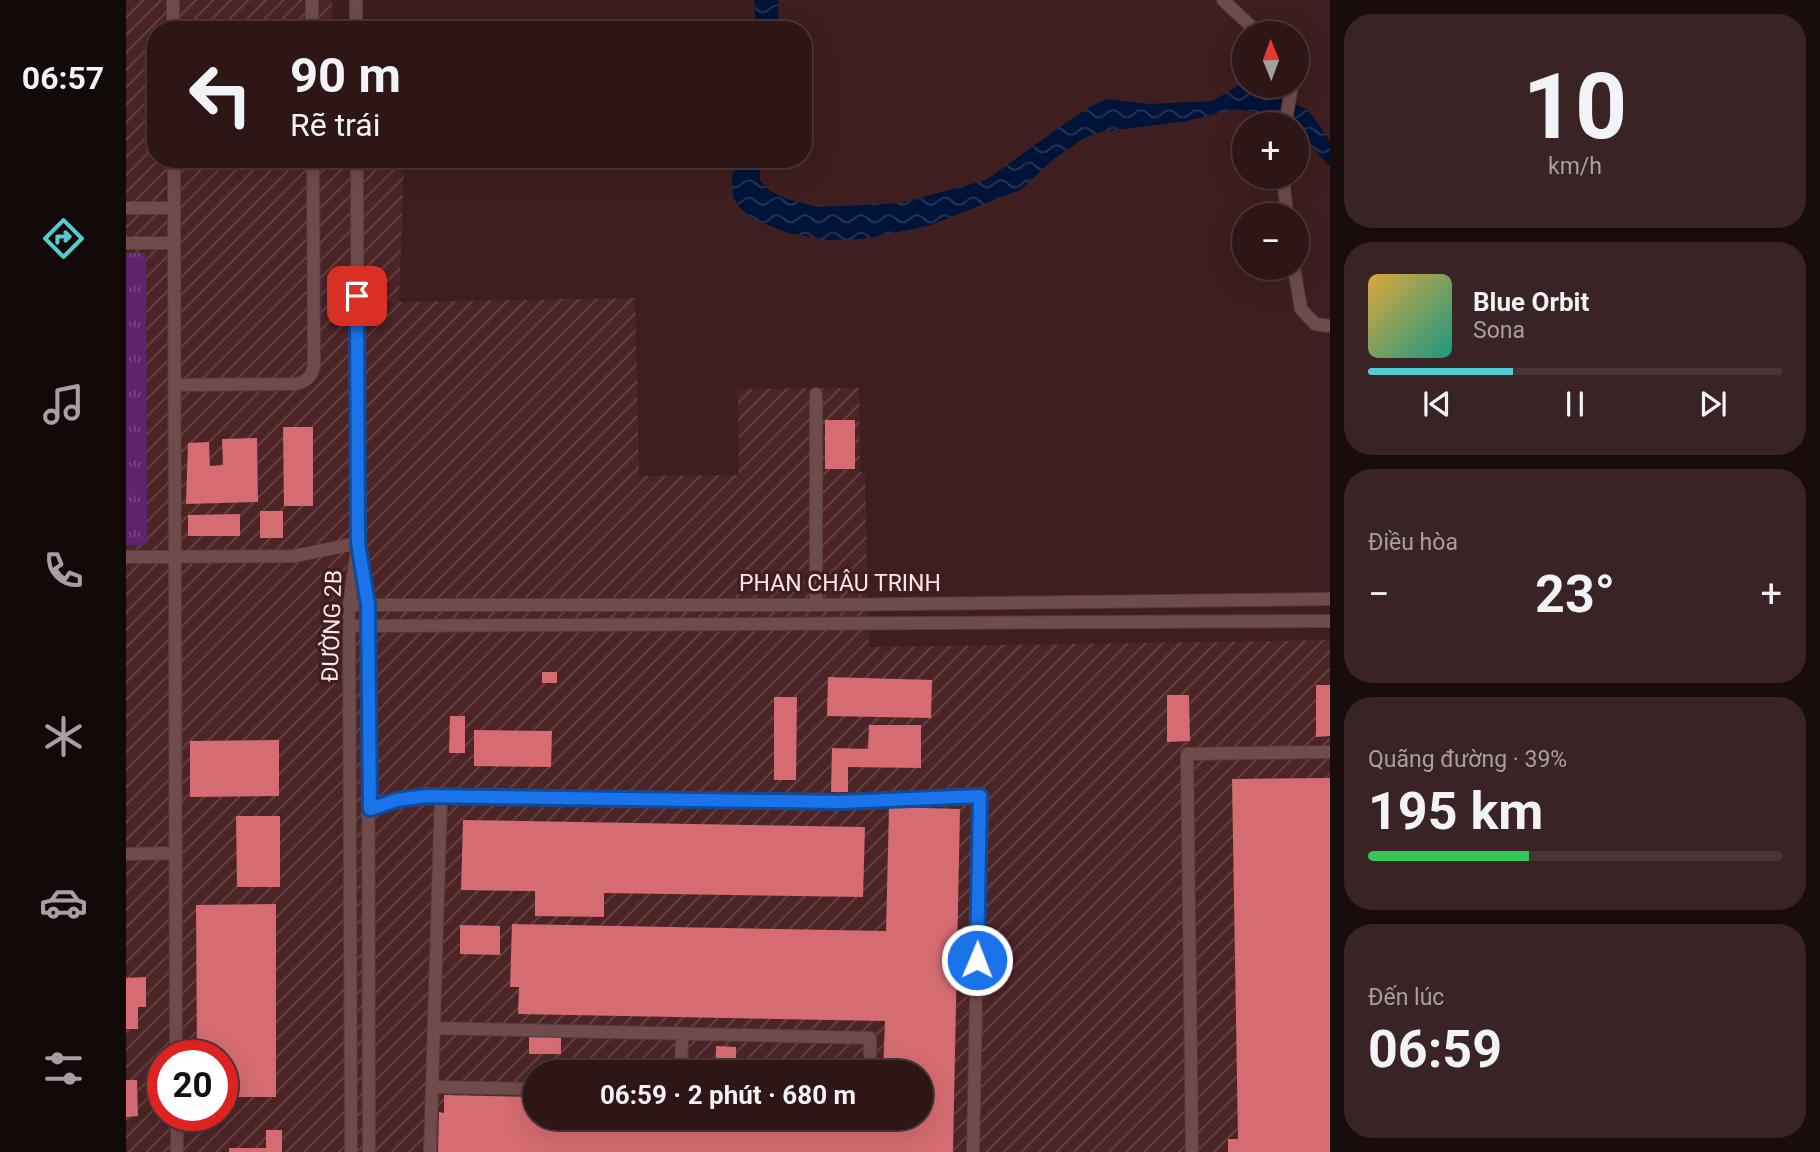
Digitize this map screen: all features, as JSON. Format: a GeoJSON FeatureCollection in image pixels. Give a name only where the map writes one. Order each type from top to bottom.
{"type":"FeatureCollection","features":[{"type":"Feature","properties":{"kind":"street"},"geometry":{"type":"LineString","coordinates":[[173,0],[173,21]]}},
{"type":"Feature","properties":{"kind":"street"},"geometry":{"type":"LineString","coordinates":[[312,0],[312,21]]}},
{"type":"Feature","properties":{"kind":"street"},"geometry":{"type":"LineString","coordinates":[[356,0],[356,21]]}},
{"type":"Feature","properties":{"kind":"street"},"geometry":{"type":"LineString","coordinates":[[1223,0],[1245,21]]}},
{"type":"Feature","properties":{"kind":"street"},"geometry":{"type":"LineString","coordinates":[[174,168],[176,1040]]}},
{"type":"Feature","properties":{"kind":"street"},"geometry":{"type":"LineString","coordinates":[[174,385],[298,384],[312,373],[313,168]]}},
{"type":"Feature","properties":{"kind":"street"},"geometry":{"type":"LineString","coordinates":[[126,557],[295,556],[358,543],[357,168]]}},
{"type":"Feature","properties":{"kind":"street"},"geometry":{"type":"LineString","coordinates":[[126,208],[174,208]]}},
{"type":"Feature","properties":{"kind":"street"},"geometry":{"type":"LineString","coordinates":[[126,243],[174,243]]}},
{"type":"Feature","properties":{"kind":"street"},"geometry":{"type":"LineString","coordinates":[[1296,280],[1301,309],[1315,324],[1330,326]]}},
{"type":"Feature","properties":{"kind":"street"},"geometry":{"type":"LineString","coordinates":[[816,605],[817,394]]}},
{"type":"Feature","properties":{"kind":"street","name":"ĐƯỜNG 2B"},"geometry":{"type":"LineString","coordinates":[[351,1152],[349,605],[358,543]]}},
{"type":"Feature","properties":{"kind":"street","name":"ĐƯỜNG 2B"},"geometry":{"type":"LineString","coordinates":[[358,543],[368,605],[369,1152]]}},
{"type":"Feature","properties":{"kind":"street","name":"PHAN CHÂU TRINH"},"geometry":{"type":"LineString","coordinates":[[349,605],[816,605],[1330,599]]}},
{"type":"Feature","properties":{"kind":"street","name":"PHAN CHÂU TRINH"},"geometry":{"type":"LineString","coordinates":[[350,626],[1330,621]]}},
{"type":"Feature","properties":{"kind":"street"},"geometry":{"type":"LineString","coordinates":[[1192,1152],[1187,754],[1330,752]]}},
{"type":"Feature","properties":{"kind":"street"},"geometry":{"type":"LineString","coordinates":[[430,1152],[440,796]]}},
{"type":"Feature","properties":{"kind":"street"},"geometry":{"type":"LineString","coordinates":[[370,809],[411,797],[440,796],[841,802],[980,796],[973,1152]]}},
{"type":"Feature","properties":{"kind":"street"},"geometry":{"type":"LineString","coordinates":[[126,854],[176,853]]}},
{"type":"Feature","properties":{"kind":"street"},"geometry":{"type":"LineString","coordinates":[[434,1028],[870,1038],[870,1060]]}},
{"type":"Feature","properties":{"kind":"street"},"geometry":{"type":"LineString","coordinates":[[681,1034],[681,1060]]}},
{"type":"Feature","properties":{"kind":"street"},"geometry":{"type":"LineString","coordinates":[[432,1087],[523,1089]]}},
{"type":"Feature","properties":{"kind":"street"},"geometry":{"type":"LineString","coordinates":[[177,1131],[177,1152]]}},
{"type":"Feature","properties":{"kind":"shaded area"},"geometry":{"type":"Polygon","coordinates":[[[126,0],[332,0],[333,21],[147,21],[147,168],[404,168],[399,302],[635,298],[639,476],[739,475],[738,389],[859,388],[860,472],[865,473],[869,647],[1330,640],[1330,1152],[126,1152],[126,0]]]}},
{"type":"Feature","properties":{"kind":"green space"},"geometry":{"type":"Polygon","coordinates":[[[126,253],[146,253],[147,545],[126,545],[126,253]]]}},
{"type":"Feature","properties":{"kind":"water"},"geometry":{"type":"Polygon","coordinates":[[[754,0],[778,0],[779,21],[755,21],[754,0]]]}},
{"type":"Feature","properties":{"kind":"water"},"geometry":{"type":"Polygon","coordinates":[[[1232,89],[1232,98],[1284,98],[1308,110],[1330,141],[1330,167],[1309,143],[1309,112],[1252,112],[1235,109],[1187,121],[1100,132],[1084,138],[1054,159],[1020,190],[928,226],[862,239],[829,240],[788,233],[755,220],[740,208],[733,197],[733,168],[759,168],[760,180],[770,191],[787,199],[819,207],[901,203],[986,180],[1084,110],[1107,99],[1150,104],[1213,101],[1232,89]]]}},
{"type":"Feature","properties":{"kind":"building"},"geometry":{"type":"Polygon","coordinates":[[[825,420],[855,420],[855,469],[825,469],[825,420]]]}},
{"type":"Feature","properties":{"kind":"building"},"geometry":{"type":"Polygon","coordinates":[[[283,427],[313,427],[313,506],[284,506],[283,427]]]}},
{"type":"Feature","properties":{"kind":"building"},"geometry":{"type":"Polygon","coordinates":[[[257,438],[258,502],[186,504],[188,443],[209,442],[210,466],[223,465],[222,439],[257,438]]]}},
{"type":"Feature","properties":{"kind":"building"},"geometry":{"type":"Polygon","coordinates":[[[260,511],[283,511],[283,538],[260,538],[260,511]]]}},
{"type":"Feature","properties":{"kind":"building"},"geometry":{"type":"Polygon","coordinates":[[[240,514],[240,536],[188,536],[188,515],[240,514]]]}},
{"type":"Feature","properties":{"kind":"building"},"geometry":{"type":"Polygon","coordinates":[[[542,672],[557,672],[557,683],[542,683],[542,672]]]}},
{"type":"Feature","properties":{"kind":"building"},"geometry":{"type":"Polygon","coordinates":[[[828,677],[932,680],[931,718],[827,716],[828,677]]]}},
{"type":"Feature","properties":{"kind":"building"},"geometry":{"type":"Polygon","coordinates":[[[1316,685],[1330,685],[1330,736],[1316,737],[1316,685]]]}},
{"type":"Feature","properties":{"kind":"building"},"geometry":{"type":"Polygon","coordinates":[[[1167,695],[1189,695],[1190,741],[1167,742],[1167,695]]]}},
{"type":"Feature","properties":{"kind":"building"},"geometry":{"type":"Polygon","coordinates":[[[774,697],[797,697],[796,780],[774,780],[774,697]]]}},
{"type":"Feature","properties":{"kind":"building"},"geometry":{"type":"Polygon","coordinates":[[[450,716],[465,716],[465,753],[449,753],[450,716]]]}},
{"type":"Feature","properties":{"kind":"building"},"geometry":{"type":"Polygon","coordinates":[[[869,725],[921,725],[921,768],[848,767],[848,792],[831,792],[832,748],[868,749],[869,725]]]}},
{"type":"Feature","properties":{"kind":"building"},"geometry":{"type":"Polygon","coordinates":[[[474,730],[552,731],[551,767],[474,766],[474,730]]]}},
{"type":"Feature","properties":{"kind":"building"},"geometry":{"type":"Polygon","coordinates":[[[279,740],[279,796],[190,797],[190,741],[279,740]]]}},
{"type":"Feature","properties":{"kind":"building"},"geometry":{"type":"Polygon","coordinates":[[[1330,778],[1330,1152],[1228,1152],[1228,1139],[1238,1139],[1232,779],[1330,778]]]}},
{"type":"Feature","properties":{"kind":"building"},"geometry":{"type":"Polygon","coordinates":[[[889,807],[960,809],[953,1152],[438,1152],[439,1112],[444,1113],[444,1095],[523,1097],[523,1130],[933,1130],[933,1060],[884,1060],[885,1021],[518,1014],[519,987],[510,987],[512,924],[886,931],[889,807]]]}},
{"type":"Feature","properties":{"kind":"building"},"geometry":{"type":"Polygon","coordinates":[[[236,816],[280,816],[280,887],[237,887],[236,816]]]}},
{"type":"Feature","properties":{"kind":"building"},"geometry":{"type":"Polygon","coordinates":[[[463,820],[865,827],[863,897],[604,893],[604,917],[535,916],[535,891],[461,890],[463,820]]]}},
{"type":"Feature","properties":{"kind":"building"},"geometry":{"type":"Polygon","coordinates":[[[276,904],[276,1097],[238,1097],[238,1040],[197,1040],[196,905],[276,904]]]}},
{"type":"Feature","properties":{"kind":"building"},"geometry":{"type":"Polygon","coordinates":[[[460,925],[500,926],[500,955],[460,954],[460,925]]]}},
{"type":"Feature","properties":{"kind":"building"},"geometry":{"type":"Polygon","coordinates":[[[146,977],[146,1007],[138,1007],[138,1029],[126,1029],[126,978],[146,977]]]}},
{"type":"Feature","properties":{"kind":"building"},"geometry":{"type":"Polygon","coordinates":[[[529,1036],[561,1036],[561,1054],[529,1054],[529,1036]]]}},
{"type":"Feature","properties":{"kind":"building"},"geometry":{"type":"Polygon","coordinates":[[[716,1046],[736,1047],[736,1060],[716,1060],[716,1046]]]}},
{"type":"Feature","properties":{"kind":"building"},"geometry":{"type":"Polygon","coordinates":[[[126,1080],[137,1080],[138,1116],[126,1117],[126,1080]]]}},
{"type":"Feature","properties":{"kind":"building"},"geometry":{"type":"Polygon","coordinates":[[[266,1130],[282,1130],[282,1152],[229,1152],[229,1148],[266,1148],[266,1130]]]}},
{"type":"Feature","properties":{"kind":"route"},"geometry":{"type":"LineString","coordinates":[[357,296],[358,543],[368,605],[370,809],[397,800],[426,796],[841,802],[980,796],[977,960]]}}]}
